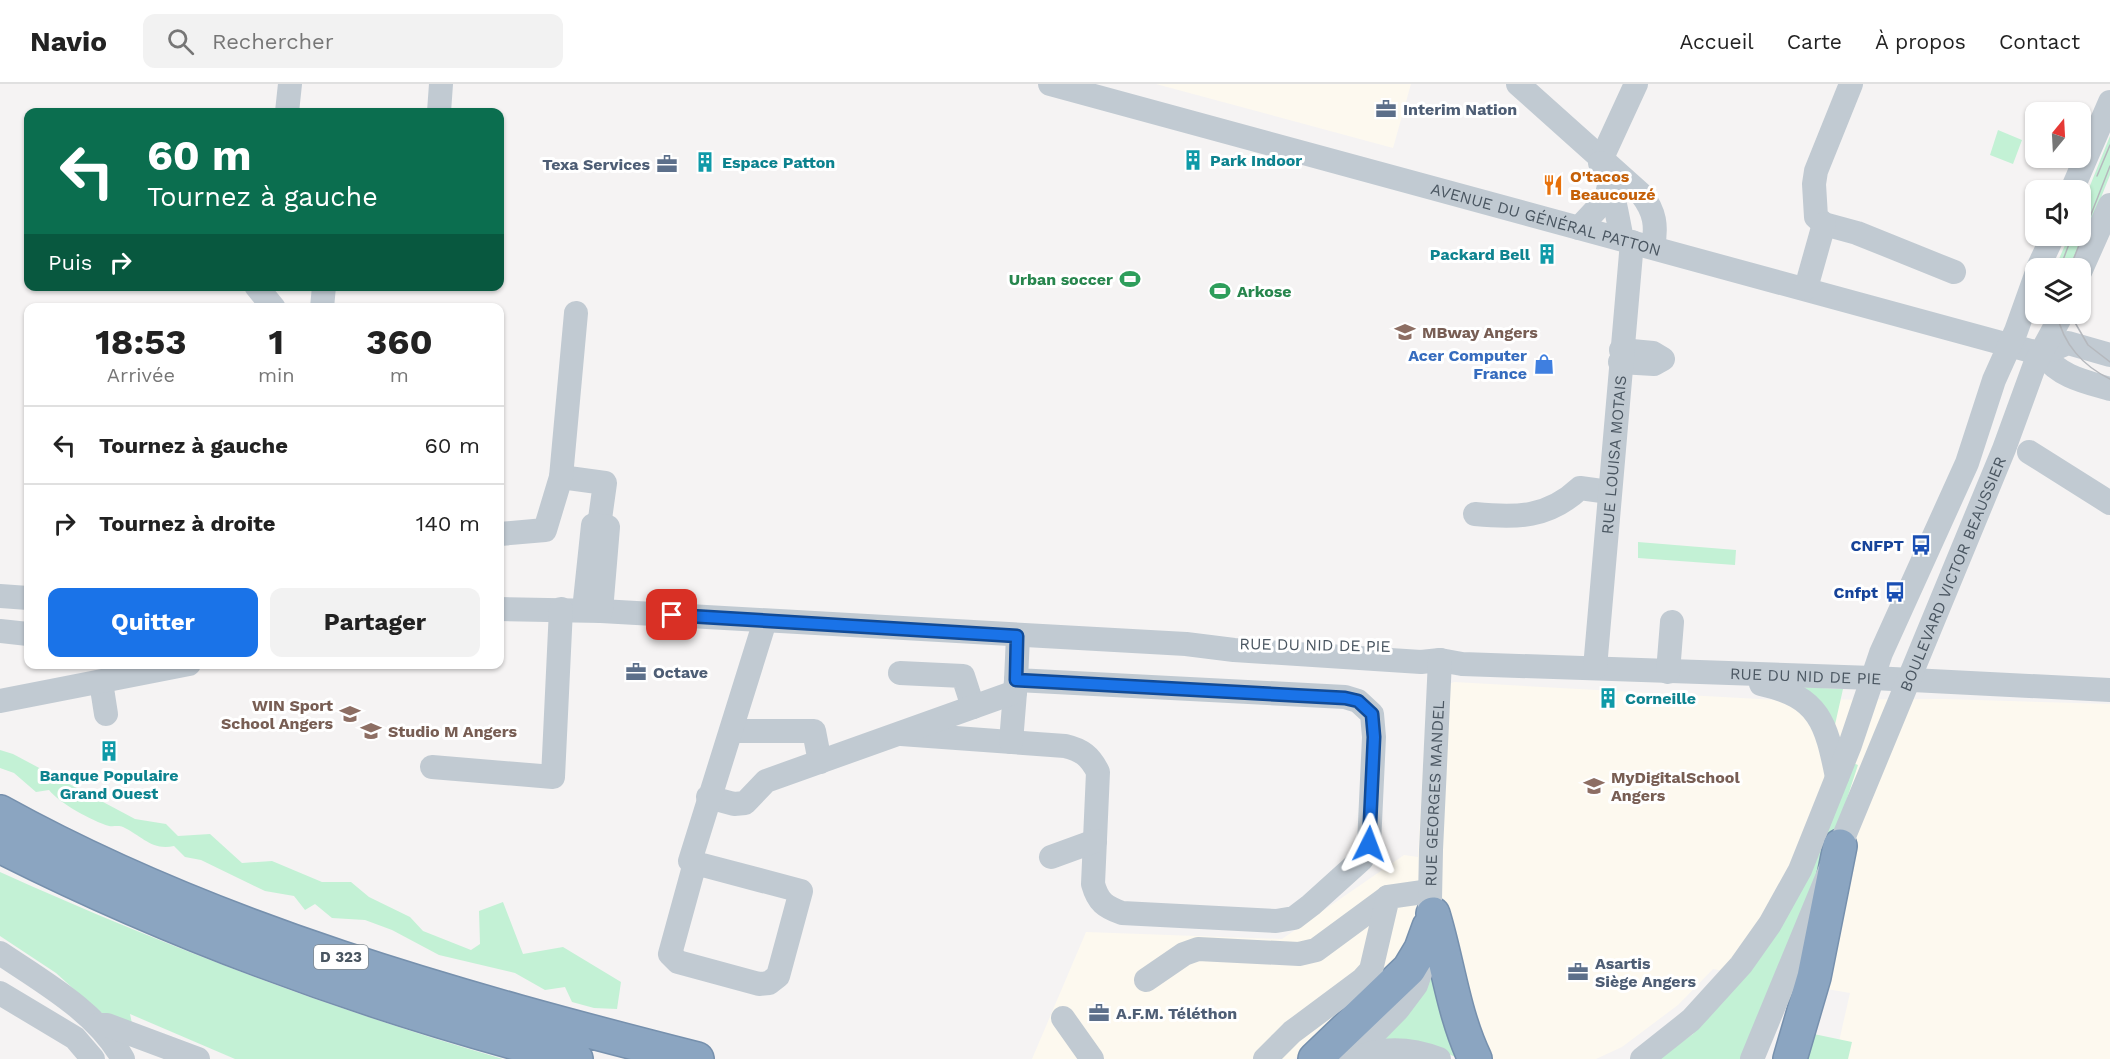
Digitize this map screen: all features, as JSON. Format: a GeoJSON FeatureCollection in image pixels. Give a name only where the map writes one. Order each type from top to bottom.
{"type":"FeatureCollection","features":[{"type":"Feature","properties":{"kind":"highway","name":"D 323"},"geometry":{"type":"LineString","coordinates":[[0,812],[129,875],[250,924],[355,962],[541,1019],[697,1059]]}},
{"type":"Feature","properties":{"kind":"highway"},"geometry":{"type":"LineString","coordinates":[[1790,1059],[1814,977],[1843,840]]}},
{"type":"Feature","properties":{"kind":"highway","name":"D 323"},"geometry":{"type":"LineString","coordinates":[[0,846],[93,892],[197,936],[341,991],[495,1038],[576,1059]]}},
{"type":"Feature","properties":{"kind":"highway"},"geometry":{"type":"LineString","coordinates":[[1315,1059],[1409,969],[1421,949],[1430,908]]}},
{"type":"Feature","properties":{"kind":"highway"},"geometry":{"type":"LineString","coordinates":[[1430,908],[1464,1036],[1475,1059]]}},
{"type":"Feature","properties":{"kind":"street"},"geometry":{"type":"LineString","coordinates":[[287,108],[290,84]]}},
{"type":"Feature","properties":{"kind":"street"},"geometry":{"type":"LineString","coordinates":[[439,108],[441,84]]}},
{"type":"Feature","properties":{"kind":"street","name":"AVENUE DU GÉNÉRAL PATTON"},"geometry":{"type":"LineString","coordinates":[[1050,84],[2042,354],[2054,368],[2069,378],[2110,389]]}},
{"type":"Feature","properties":{"kind":"street"},"geometry":{"type":"LineString","coordinates":[[1518,84],[1602,165],[1642,195],[1651,207],[1656,220],[1636,243],[1617,204],[1602,165]]}},
{"type":"Feature","properties":{"kind":"street"},"geometry":{"type":"LineString","coordinates":[[1579,228],[1606,199],[1602,165],[1636,84]]}},
{"type":"Feature","properties":{"kind":"street"},"geometry":{"type":"LineString","coordinates":[[1851,84],[1819,160],[1814,184],[1814,211],[1824,224],[1857,232],[1953,272]]}},
{"type":"Feature","properties":{"kind":"street"},"geometry":{"type":"LineString","coordinates":[[2076,180],[2110,102]]}},
{"type":"Feature","properties":{"kind":"street"},"geometry":{"type":"LineString","coordinates":[[1617,204],[1626,196],[1642,195]]}},
{"type":"Feature","properties":{"kind":"street"},"geometry":{"type":"LineString","coordinates":[[2086,258],[2110,205]]}},
{"type":"Feature","properties":{"kind":"street"},"geometry":{"type":"LineString","coordinates":[[1806,288],[1824,224]]}},
{"type":"Feature","properties":{"kind":"street","name":"RUE LOUISA MOTAIS"},"geometry":{"type":"LineString","coordinates":[[1594,668],[1620,356],[1636,243]]}},
{"type":"Feature","properties":{"kind":"street"},"geometry":{"type":"LineString","coordinates":[[260,291],[270,303]]}},
{"type":"Feature","properties":{"kind":"street","name":"BOULEVARD VICTOR BEAUSSIER"},"geometry":{"type":"LineString","coordinates":[[1642,1059],[1691,1020],[1718,993],[1756,946],[1800,870],[1837,777],[1881,653],[1968,463],[1994,380],[2025,305]]}},
{"type":"Feature","properties":{"kind":"street"},"geometry":{"type":"LineString","coordinates":[[504,534],[545,530],[561,477],[576,313]]}},
{"type":"Feature","properties":{"kind":"street","name":"BOULEVARD VICTOR BEAUSSIER"},"geometry":{"type":"LineString","coordinates":[[1752,1059],[2004,449],[2023,393],[2057,324]]}},
{"type":"Feature","properties":{"kind":"street"},"geometry":{"type":"LineString","coordinates":[[2042,354],[2068,343],[2110,356]]}},
{"type":"Feature","properties":{"kind":"street"},"geometry":{"type":"LineString","coordinates":[[2028,452],[2110,503]]}},
{"type":"Feature","properties":{"kind":"street"},"geometry":{"type":"LineString","coordinates":[[432,766],[553,777],[582,610],[600,526],[605,483],[561,477]]}},
{"type":"Feature","properties":{"kind":"street"},"geometry":{"type":"LineString","coordinates":[[1475,514],[1510,517],[1526,515],[1563,504],[1580,489],[1609,492]]}},
{"type":"Feature","properties":{"kind":"street"},"geometry":{"type":"LineString","coordinates":[[0,596],[24,598]]}},
{"type":"Feature","properties":{"kind":"street","name":"RUE DU NID DE PIE"},"geometry":{"type":"LineString","coordinates":[[504,609],[582,610],[1186,644],[1405,647],[1423,649],[1440,660],[1462,664],[1873,678],[2110,690]]}},
{"type":"Feature","properties":{"kind":"street"},"geometry":{"type":"LineString","coordinates":[[695,863],[670,954],[678,962],[759,984],[769,984],[778,976],[801,891],[690,861],[708,797],[732,731],[765,621]]}},
{"type":"Feature","properties":{"kind":"street"},"geometry":{"type":"LineString","coordinates":[[1668,672],[1672,622]]}},
{"type":"Feature","properties":{"kind":"street"},"geometry":{"type":"LineString","coordinates":[[0,631],[24,634]]}},
{"type":"Feature","properties":{"kind":"street"},"geometry":{"type":"LineString","coordinates":[[1011,742],[1017,636]]}},
{"type":"Feature","properties":{"kind":"street","name":"RUE GEORGES MANDEL"},"geometry":{"type":"LineString","coordinates":[[1349,1059],[1398,1009],[1416,985],[1429,948],[1440,660]]}},
{"type":"Feature","properties":{"kind":"street"},"geometry":{"type":"LineString","coordinates":[[0,701],[165,669]]}},
{"type":"Feature","properties":{"kind":"street"},"geometry":{"type":"LineString","coordinates":[[900,673],[963,676],[973,707]]}},
{"type":"Feature","properties":{"kind":"street","name":"RUE DU NID DE PIE"},"geometry":{"type":"LineString","coordinates":[[1718,674],[1788,690],[1803,700],[1824,723],[1837,777]]}},
{"type":"Feature","properties":{"kind":"street","name":"BOULEVARD VICTOR BEAUSSIER"},"geometry":{"type":"LineString","coordinates":[[1843,840],[1851,798],[1887,691],[1885,683],[1873,678]]}},
{"type":"Feature","properties":{"kind":"street"},"geometry":{"type":"LineString","coordinates":[[101,682],[106,714]]}},
{"type":"Feature","properties":{"kind":"street"},"geometry":{"type":"LineString","coordinates":[[708,797],[734,804],[745,803],[766,781],[973,707],[1015,686],[1345,698],[1358,701],[1372,714],[1374,737],[1369,844],[1362,859],[1294,918],[1276,921],[1122,913],[1105,907],[1097,899],[1093,884],[1098,772],[1093,761],[1082,750],[1065,746],[901,734]]}},
{"type":"Feature","properties":{"kind":"street"},"geometry":{"type":"LineString","coordinates":[[732,731],[814,731],[820,762]]}},
{"type":"Feature","properties":{"kind":"street"},"geometry":{"type":"LineString","coordinates":[[1051,857],[1095,841]]}},
{"type":"Feature","properties":{"kind":"street"},"geometry":{"type":"LineString","coordinates":[[1388,897],[1430,908]]}},
{"type":"Feature","properties":{"kind":"street"},"geometry":{"type":"LineString","coordinates":[[1146,980],[1184,954],[1198,950],[1299,954],[1316,950],[1388,897]]}},
{"type":"Feature","properties":{"kind":"street"},"geometry":{"type":"LineString","coordinates":[[1265,1059],[1292,1032],[1362,980],[1371,970],[1388,897]]}},
{"type":"Feature","properties":{"kind":"street"},"geometry":{"type":"LineString","coordinates":[[2,954],[98,1025],[115,1045],[123,1059]]}},
{"type":"Feature","properties":{"kind":"street"},"geometry":{"type":"LineString","coordinates":[[0,993],[75,1038],[93,1059]]}},
{"type":"Feature","properties":{"kind":"street"},"geometry":{"type":"LineString","coordinates":[[1063,1018],[1092,1059]]}},
{"type":"Feature","properties":{"kind":"street"},"geometry":{"type":"LineString","coordinates":[[98,1025],[107,1025],[198,1059]]}},
{"type":"Feature","properties":{"kind":"street"},"geometry":{"type":"LineString","coordinates":[[1356,1059],[1389,1050],[1419,1051],[1439,1059]]}},
{"type":"Feature","properties":{"kind":"shaded area"},"geometry":{"type":"Polygon","coordinates":[[[1156,84],[1411,84],[1393,148],[1156,84]]]}},
{"type":"Feature","properties":{"kind":"shaded area"},"geometry":{"type":"Polygon","coordinates":[[[1454,682],[1777,700],[1944,699],[2110,704],[2110,1059],[1835,1059],[1850,993],[1713,969],[1678,1005],[1622,1047],[1596,1059],[1483,1059],[1447,926],[1294,1059],[1032,1059],[1086,932],[1282,939],[1404,855],[1418,857],[1427,693],[1454,682]]]}},
{"type":"Feature","properties":{"kind":"green space"},"geometry":{"type":"Polygon","coordinates":[[[1998,130],[2022,140],[2013,164],[1990,155],[1998,130]]]}},
{"type":"Feature","properties":{"kind":"green space"},"geometry":{"type":"Polygon","coordinates":[[[2110,136],[2110,175],[2091,223],[2091,183],[2110,136]]]}},
{"type":"Feature","properties":{"kind":"green space"},"geometry":{"type":"Polygon","coordinates":[[[2065,246],[2082,246],[2077,258],[2059,258],[2065,246]]]}},
{"type":"Feature","properties":{"kind":"green space"},"geometry":{"type":"Polygon","coordinates":[[[1638,542],[1736,550],[1735,565],[1638,558],[1638,542]]]}},
{"type":"Feature","properties":{"kind":"green space"},"geometry":{"type":"Polygon","coordinates":[[[1799,687],[1843,689],[1834,729],[1799,687]]]}},
{"type":"Feature","properties":{"kind":"green space"},"geometry":{"type":"Polygon","coordinates":[[[0,750],[13,754],[135,819],[166,824],[178,836],[210,834],[242,863],[272,861],[322,882],[351,882],[369,897],[410,917],[423,931],[471,950],[480,944],[479,911],[503,902],[523,954],[563,947],[621,982],[617,1009],[594,1008],[572,1002],[565,987],[545,990],[515,973],[439,955],[392,930],[365,920],[332,918],[315,904],[305,910],[294,896],[265,891],[201,860],[185,857],[174,846],[153,845],[123,827],[109,826],[94,820],[68,806],[49,790],[36,792],[14,773],[0,768],[0,750]]]}},
{"type":"Feature","properties":{"kind":"green space"},"geometry":{"type":"Polygon","coordinates":[[[1853,763],[1858,765],[1835,835],[1744,1059],[1658,1059],[1693,1034],[1853,763]]]}},
{"type":"Feature","properties":{"kind":"green space"},"geometry":{"type":"Polygon","coordinates":[[[0,872],[248,975],[374,1019],[503,1059],[235,1059],[130,1014],[133,1028],[98,1011],[56,973],[0,936],[0,872]]]}},
{"type":"Feature","properties":{"kind":"green space"},"geometry":{"type":"Polygon","coordinates":[[[1431,963],[1459,1059],[1439,1049],[1373,1043],[1431,963]]]}},
{"type":"Feature","properties":{"kind":"green space"},"geometry":{"type":"Polygon","coordinates":[[[1809,1033],[1852,1042],[1848,1059],[1803,1059],[1809,1033]]]}},
{"type":"Feature","properties":{"kind":"tram line"},"geometry":{"type":"LineString","coordinates":[[2097,176],[2110,145]]}},
{"type":"Feature","properties":{"kind":"tram line"},"geometry":{"type":"LineString","coordinates":[[2074,258],[2110,166]]}},
{"type":"Feature","properties":{"kind":"tram line"},"geometry":{"type":"LineString","coordinates":[[2064,258],[2068,246]]}},
{"type":"Feature","properties":{"kind":"tram line"},"geometry":{"type":"LineString","coordinates":[[2060,324],[2069,344],[2083,361],[2110,379]]}},
{"type":"Feature","properties":{"kind":"tram line"},"geometry":{"type":"LineString","coordinates":[[2076,324],[2088,345],[2110,362]]}},
{"type":"Feature","properties":{"kind":"place","name":"Interim Nation"},"geometry":{"type":"Point","coordinates":[1386,109]}},
{"type":"Feature","properties":{"kind":"place","name":"Park Indoor"},"geometry":{"type":"Point","coordinates":[1193,160]}},
{"type":"Feature","properties":{"kind":"place","name":"Espace Patton"},"geometry":{"type":"Point","coordinates":[705,162]}},
{"type":"Feature","properties":{"kind":"place","name":"Texa Services"},"geometry":{"type":"Point","coordinates":[667,164]}},
{"type":"Feature","properties":{"kind":"place","name":"O'tacos Beaucouzé"},"geometry":{"type":"Point","coordinates":[1553,185]}},
{"type":"Feature","properties":{"kind":"place","name":"Packard Bell"},"geometry":{"type":"Point","coordinates":[1547,254]}},
{"type":"Feature","properties":{"kind":"place","name":"Urban soccer"},"geometry":{"type":"Point","coordinates":[1130,279]}},
{"type":"Feature","properties":{"kind":"place","name":"Arkose"},"geometry":{"type":"Point","coordinates":[1220,291]}},
{"type":"Feature","properties":{"kind":"place","name":"MBway Angers"},"geometry":{"type":"Point","coordinates":[1405,332]}},
{"type":"Feature","properties":{"kind":"place","name":"Acer Computer France"},"geometry":{"type":"Point","coordinates":[1544,364]}},
{"type":"Feature","properties":{"kind":"place","name":"CNFPT"},"geometry":{"type":"Point","coordinates":[1921,545]}},
{"type":"Feature","properties":{"kind":"place","name":"Cnfpt"},"geometry":{"type":"Point","coordinates":[1895,592]}},
{"type":"Feature","properties":{"kind":"place","name":"Octave"},"geometry":{"type":"Point","coordinates":[636,672]}},
{"type":"Feature","properties":{"kind":"place","name":"Corneille"},"geometry":{"type":"Point","coordinates":[1608,698]}},
{"type":"Feature","properties":{"kind":"place","name":"WIN Sport School Angers"},"geometry":{"type":"Point","coordinates":[350,714]}},
{"type":"Feature","properties":{"kind":"place","name":"Studio M Angers"},"geometry":{"type":"Point","coordinates":[371,731]}},
{"type":"Feature","properties":{"kind":"place","name":"Banque Populaire Grand Ouest"},"geometry":{"type":"Point","coordinates":[109,751]}},
{"type":"Feature","properties":{"kind":"place","name":"MyDigitalSchool Angers"},"geometry":{"type":"Point","coordinates":[1594,786]}},
{"type":"Feature","properties":{"kind":"place","name":"Asartis Siège Angers"},"geometry":{"type":"Point","coordinates":[1578,972]}},
{"type":"Feature","properties":{"kind":"place","name":"A.F.M. Téléthon"},"geometry":{"type":"Point","coordinates":[1099,1013]}},
{"type":"Feature","properties":{"kind":"route"},"geometry":{"type":"LineString","coordinates":[[672,615],[1017,636],[1016,680],[1345,698],[1358,701],[1372,714],[1374,737],[1369,844]]}}]}
